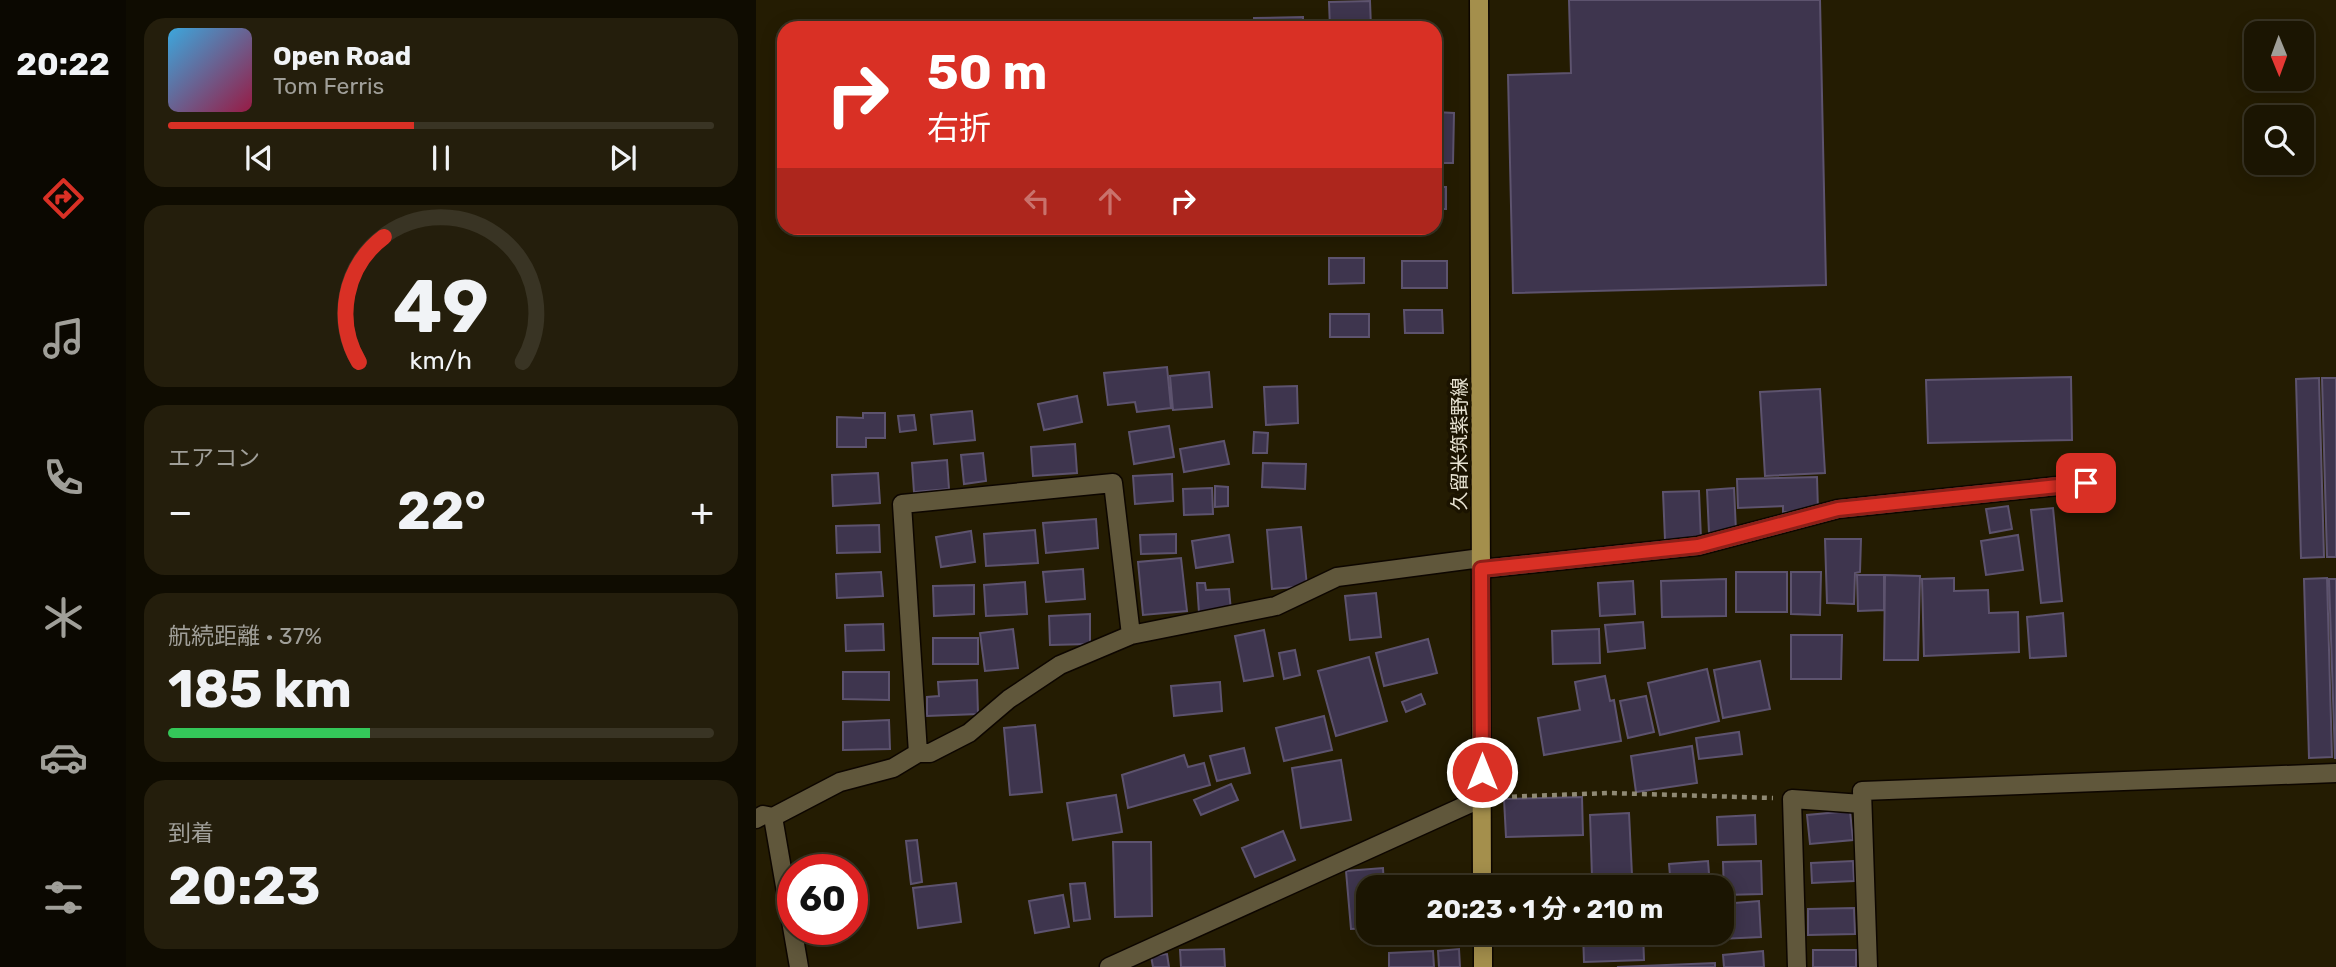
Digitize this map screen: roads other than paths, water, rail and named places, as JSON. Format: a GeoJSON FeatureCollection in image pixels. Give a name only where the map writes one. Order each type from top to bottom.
{"type":"FeatureCollection","features":[{"type":"Feature","properties":{"kind":"main road","name":"久留米筑紫野線"},"geometry":{"type":"LineString","coordinates":[[1479,0],[1482,875]]}},
{"type":"Feature","properties":{"kind":"main road"},"geometry":{"type":"LineString","coordinates":[[1483,945],[1483,967]]}},
{"type":"Feature","properties":{"kind":"street"},"geometry":{"type":"LineString","coordinates":[[918,753],[902,504],[1112,483],[1131,635]]}},
{"type":"Feature","properties":{"kind":"street"},"geometry":{"type":"LineString","coordinates":[[799,967],[765,818],[840,782],[893,768],[918,753],[930,753],[969,733],[1009,699],[1060,665],[1131,635],[1276,606],[1337,577],[1698,546],[1838,509],[2086,483]]}},
{"type":"Feature","properties":{"kind":"street"},"geometry":{"type":"LineString","coordinates":[[1868,967],[1861,790],[2336,773]]}},
{"type":"Feature","properties":{"kind":"street"},"geometry":{"type":"LineString","coordinates":[[1109,967],[1482,798]]}},
{"type":"Feature","properties":{"kind":"street"},"geometry":{"type":"LineString","coordinates":[[1797,967],[1792,799],[1862,804]]}}]}
